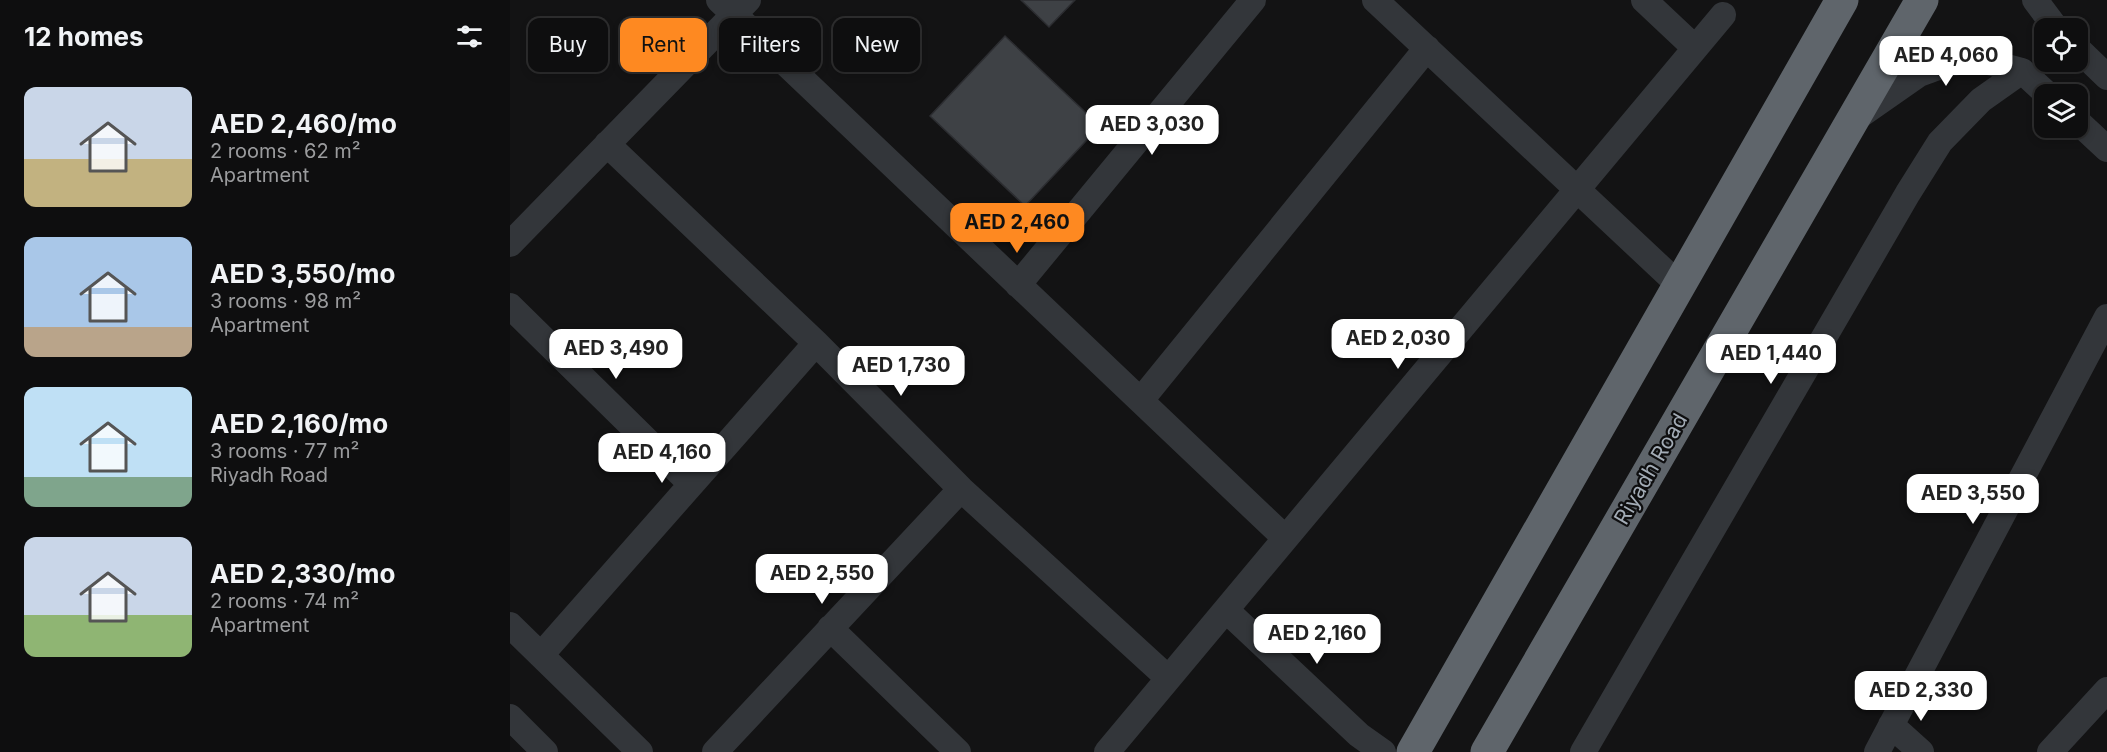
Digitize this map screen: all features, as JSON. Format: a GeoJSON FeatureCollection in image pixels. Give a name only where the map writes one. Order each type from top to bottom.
{"type":"FeatureCollection","features":[{"type":"Feature","properties":{"kind":"highway","name":"Riyadh Road"},"geometry":{"type":"LineString","coordinates":[[1487,752],[1922,0]]}},
{"type":"Feature","properties":{"kind":"highway"},"geometry":{"type":"LineString","coordinates":[[1413,752],[1679,285],[1833,7]]}},
{"type":"Feature","properties":{"kind":"street"},"geometry":{"type":"LineString","coordinates":[[1018,285],[1253,0]]}},
{"type":"Feature","properties":{"kind":"street"},"geometry":{"type":"LineString","coordinates":[[1375,0],[1679,285]]}},
{"type":"Feature","properties":{"kind":"street"},"geometry":{"type":"LineString","coordinates":[[1644,0],[1695,48]]}},
{"type":"Feature","properties":{"kind":"street"},"geometry":{"type":"LineString","coordinates":[[2035,0],[2048,18]]}},
{"type":"Feature","properties":{"kind":"street"},"geometry":{"type":"LineString","coordinates":[[510,244],[607,144],[734,5],[1018,285],[1285,538]]}},
{"type":"Feature","properties":{"kind":"street"},"geometry":{"type":"LineString","coordinates":[[1107,752],[1723,15]]}},
{"type":"Feature","properties":{"kind":"street"},"geometry":{"type":"LineString","coordinates":[[1141,400],[1426,48]]}},
{"type":"Feature","properties":{"kind":"street"},"geometry":{"type":"LineString","coordinates":[[2088,59],[2107,77]]}},
{"type":"Feature","properties":{"kind":"street"},"geometry":{"type":"LineString","coordinates":[[1853,120],[1919,74],[1949,63],[1981,60],[2022,71],[2036,84]]}},
{"type":"Feature","properties":{"kind":"street"},"geometry":{"type":"LineString","coordinates":[[1583,752],[1913,184],[1941,142],[1981,100],[2022,71]]}},
{"type":"Feature","properties":{"kind":"street"},"geometry":{"type":"LineString","coordinates":[[2088,131],[2107,149]]}},
{"type":"Feature","properties":{"kind":"street"},"geometry":{"type":"LineString","coordinates":[[607,144],[816,343],[962,489],[1168,678]]}},
{"type":"Feature","properties":{"kind":"street"},"geometry":{"type":"LineString","coordinates":[[510,306],[691,484]]}},
{"type":"Feature","properties":{"kind":"street"},"geometry":{"type":"LineString","coordinates":[[1877,752],[2107,317]]}},
{"type":"Feature","properties":{"kind":"street"},"geometry":{"type":"LineString","coordinates":[[541,655],[816,343]]}},
{"type":"Feature","properties":{"kind":"street"},"geometry":{"type":"LineString","coordinates":[[715,752],[962,489]]}},
{"type":"Feature","properties":{"kind":"street"},"geometry":{"type":"LineString","coordinates":[[1226,610],[1359,735],[1383,752]]}},
{"type":"Feature","properties":{"kind":"street"},"geometry":{"type":"LineString","coordinates":[[510,625],[640,752]]}},
{"type":"Feature","properties":{"kind":"street"},"geometry":{"type":"LineString","coordinates":[[830,628],[958,752]]}},
{"type":"Feature","properties":{"kind":"street"},"geometry":{"type":"LineString","coordinates":[[2050,752],[2102,707]]}},
{"type":"Feature","properties":{"kind":"street"},"geometry":{"type":"LineString","coordinates":[[510,717],[545,752]]}},
{"type":"Feature","properties":{"kind":"street"},"geometry":{"type":"LineString","coordinates":[[1891,725],[1921,752]]}},
{"type":"Feature","properties":{"kind":"building"},"geometry":{"type":"Polygon","coordinates":[[[1021,0],[1075,0],[1049,27],[1021,0]]]}},
{"type":"Feature","properties":{"kind":"building"},"geometry":{"type":"Polygon","coordinates":[[[1005,36],[1100,126],[1025,206],[930,116],[1005,36]]]}}]}
